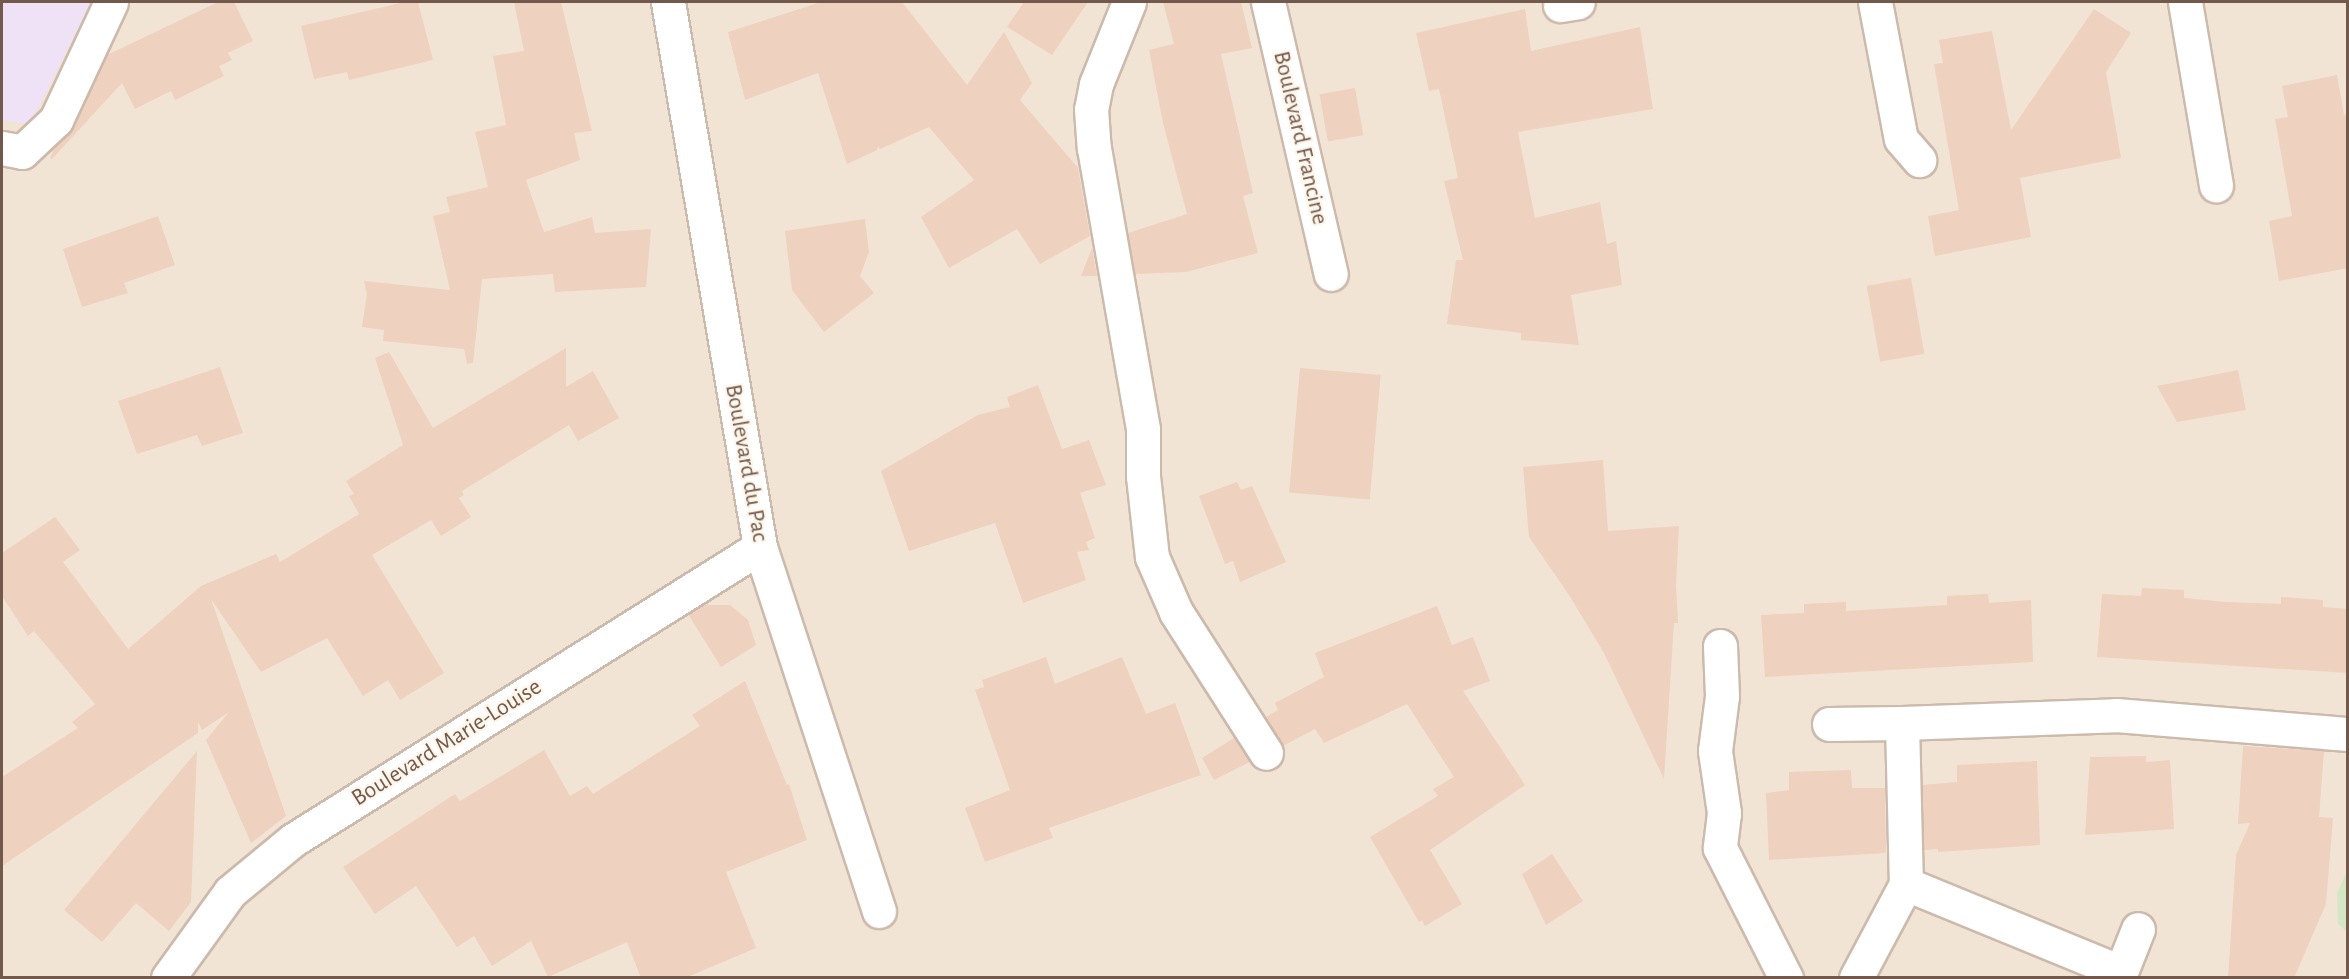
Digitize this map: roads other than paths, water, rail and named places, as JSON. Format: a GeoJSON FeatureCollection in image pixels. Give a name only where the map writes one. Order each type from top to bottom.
{"type":"FeatureCollection","features":[{"type":"Feature","properties":{"kind":"street"},"geometry":{"type":"LineString","coordinates":[[2,148],[22,152],[56,120],[111,2]]}},
{"type":"Feature","properties":{"kind":"street","name":"Boulevard du Pac"},"geometry":{"type":"LineString","coordinates":[[668,2],[760,547],[879,911]]}},
{"type":"Feature","properties":{"kind":"street"},"geometry":{"type":"LineString","coordinates":[[1129,2],[1096,84],[1091,109],[1094,148],[1143,429],[1143,476],[1152,557],[1176,612],[1266,753]]}},
{"type":"Feature","properties":{"kind":"street","name":"Boulevard Francine"},"geometry":{"type":"LineString","coordinates":[[1268,2],[1330,274]]}},
{"type":"Feature","properties":{"kind":"street"},"geometry":{"type":"LineString","coordinates":[[1875,2],[1901,139],[1919,160]]}},
{"type":"Feature","properties":{"kind":"street"},"geometry":{"type":"LineString","coordinates":[[2185,2],[2216,184]]}},
{"type":"Feature","properties":{"kind":"street","name":"Boulevard Marie-Louise"},"geometry":{"type":"LineString","coordinates":[[168,978],[230,892],[293,840],[760,547]]}},
{"type":"Feature","properties":{"kind":"street"},"geometry":{"type":"LineString","coordinates":[[1719,646],[1722,696],[1715,751],[1724,813],[1720,848],[1786,978]]}},
{"type":"Feature","properties":{"kind":"street"},"geometry":{"type":"LineString","coordinates":[[1829,724],[2116,715],[2348,734]]}},
{"type":"Feature","properties":{"kind":"street"},"geometry":{"type":"LineString","coordinates":[[1856,978],[1906,884],[1902,723]]}},
{"type":"Feature","properties":{"kind":"street"},"geometry":{"type":"LineString","coordinates":[[1906,884],[2121,972],[2138,929]]}}]}
